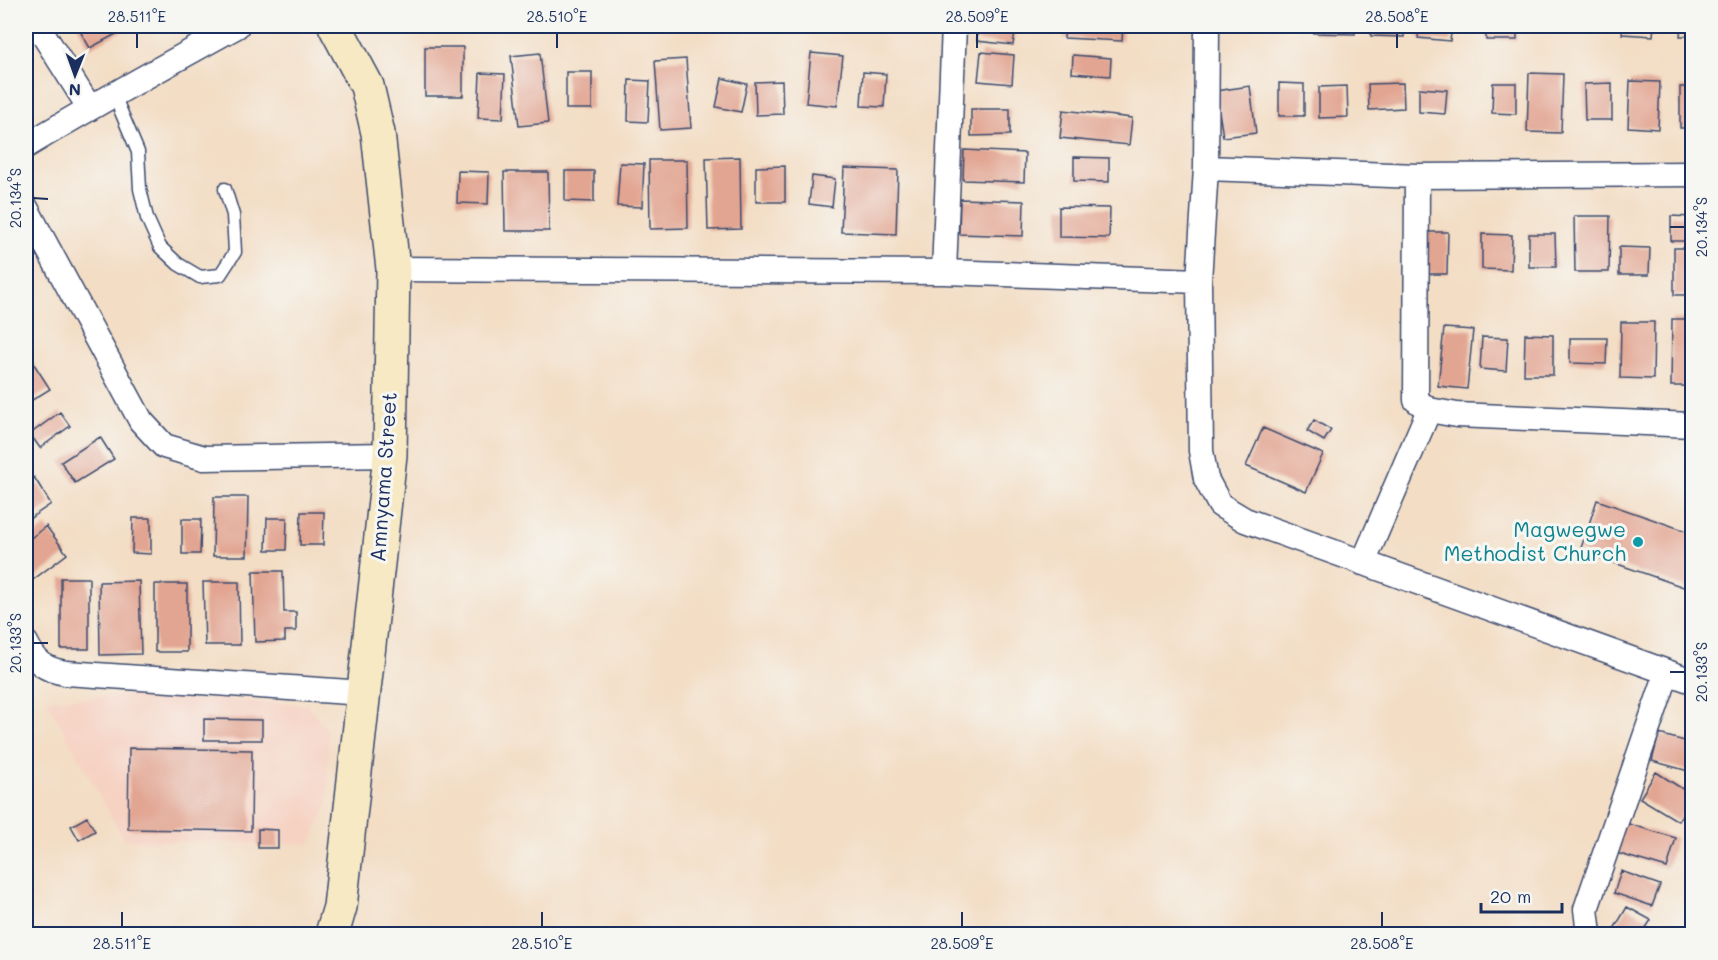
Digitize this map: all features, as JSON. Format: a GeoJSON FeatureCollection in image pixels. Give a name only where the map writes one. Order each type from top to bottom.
{"type":"FeatureCollection","features":[{"type":"Feature","properties":{"kind":"street"},"geometry":{"type":"LineString","coordinates":[[38,26],[89,107]]}},
{"type":"Feature","properties":{"kind":"street"},"geometry":{"type":"LineString","coordinates":[[26,146],[89,107],[237,26]]}},
{"type":"Feature","properties":{"kind":"street","name":"Amnyama Street"},"geometry":{"type":"LineString","coordinates":[[333,934],[339,907],[390,455],[393,269],[378,133],[367,86],[335,26]]}},
{"type":"Feature","properties":{"kind":"street"},"geometry":{"type":"LineString","coordinates":[[945,272],[954,26]]}},
{"type":"Feature","properties":{"kind":"street"},"geometry":{"type":"LineString","coordinates":[[1207,26],[1206,168],[1199,281],[1200,451],[1206,480],[1220,505],[1245,520],[1692,681]]}},
{"type":"Feature","properties":{"kind":"street"},"geometry":{"type":"LineString","coordinates":[[1206,168],[1417,176],[1692,174]]}},
{"type":"Feature","properties":{"kind":"street"},"geometry":{"type":"LineString","coordinates":[[1417,176],[1416,400],[1429,410],[1457,415],[1692,424]]}},
{"type":"Feature","properties":{"kind":"street"},"geometry":{"type":"LineString","coordinates":[[26,208],[141,421],[164,446],[204,458],[390,455]]}},
{"type":"Feature","properties":{"kind":"street"},"geometry":{"type":"LineString","coordinates":[[393,269],[945,272],[1199,281]]}},
{"type":"Feature","properties":{"kind":"street"},"geometry":{"type":"LineString","coordinates":[[1363,563],[1429,410]]}},
{"type":"Feature","properties":{"kind":"street"},"geometry":{"type":"LineString","coordinates":[[26,644],[41,666],[66,674],[364,693]]}},
{"type":"Feature","properties":{"kind":"street"},"geometry":{"type":"LineString","coordinates":[[1589,934],[1586,909],[1667,672]]}},
{"type":"Feature","properties":{"kind":"lane"},"geometry":{"type":"LineString","coordinates":[[114,95],[138,152],[140,189],[147,218],[160,247],[178,264],[200,277],[220,275],[235,252],[233,215],[225,189]]}},
{"type":"Feature","properties":{"kind":"shaded area"},"geometry":{"type":"Polygon","coordinates":[[[127,695],[307,704],[328,731],[328,803],[310,844],[124,840],[47,700],[127,695]]]}},
{"type":"Feature","properties":{"kind":"building"},"geometry":{"type":"Polygon","coordinates":[[[77,26],[131,26],[90,48],[77,26]]]}},
{"type":"Feature","properties":{"kind":"building"},"geometry":{"type":"Polygon","coordinates":[[[978,26],[1016,26],[1013,45],[977,41],[978,26]]]}},
{"type":"Feature","properties":{"kind":"building"},"geometry":{"type":"Polygon","coordinates":[[[1065,26],[1123,26],[1122,41],[1064,38],[1065,26]]]}},
{"type":"Feature","properties":{"kind":"building"},"geometry":{"type":"Polygon","coordinates":[[[1315,26],[1355,26],[1355,34],[1314,33],[1315,26]]]}},
{"type":"Feature","properties":{"kind":"building"},"geometry":{"type":"Polygon","coordinates":[[[1371,26],[1405,26],[1404,37],[1371,36],[1371,26]]]}},
{"type":"Feature","properties":{"kind":"building"},"geometry":{"type":"Polygon","coordinates":[[[1419,26],[1452,26],[1450,41],[1418,38],[1419,26]]]}},
{"type":"Feature","properties":{"kind":"building"},"geometry":{"type":"Polygon","coordinates":[[[1486,26],[1517,26],[1517,40],[1486,40],[1486,26]]]}},
{"type":"Feature","properties":{"kind":"building"},"geometry":{"type":"Polygon","coordinates":[[[1623,26],[1654,26],[1653,36],[1622,34],[1623,26]]]}},
{"type":"Feature","properties":{"kind":"building"},"geometry":{"type":"Polygon","coordinates":[[[1681,26],[1692,26],[1692,36],[1680,36],[1681,26]]]}},
{"type":"Feature","properties":{"kind":"building"},"geometry":{"type":"Polygon","coordinates":[[[425,47],[463,47],[463,96],[425,96],[425,47]]]}},
{"type":"Feature","properties":{"kind":"building"},"geometry":{"type":"Polygon","coordinates":[[[981,52],[1014,55],[1012,84],[978,81],[981,52]]]}},
{"type":"Feature","properties":{"kind":"building"},"geometry":{"type":"Polygon","coordinates":[[[540,53],[548,123],[519,126],[511,56],[540,53]]]}},
{"type":"Feature","properties":{"kind":"building"},"geometry":{"type":"Polygon","coordinates":[[[811,53],[843,56],[837,106],[806,103],[811,53]]]}},
{"type":"Feature","properties":{"kind":"building"},"geometry":{"type":"Polygon","coordinates":[[[1073,55],[1111,58],[1110,76],[1072,73],[1073,55]]]}},
{"type":"Feature","properties":{"kind":"building"},"geometry":{"type":"Polygon","coordinates":[[[686,59],[691,128],[660,130],[655,61],[686,59]]]}},
{"type":"Feature","properties":{"kind":"building"},"geometry":{"type":"Polygon","coordinates":[[[566,72],[592,72],[592,109],[566,109],[566,72]]]}},
{"type":"Feature","properties":{"kind":"building"},"geometry":{"type":"Polygon","coordinates":[[[863,72],[886,74],[884,107],[861,106],[863,72]]]}},
{"type":"Feature","properties":{"kind":"building"},"geometry":{"type":"Polygon","coordinates":[[[480,73],[505,74],[503,119],[478,118],[480,73]]]}},
{"type":"Feature","properties":{"kind":"building"},"geometry":{"type":"Polygon","coordinates":[[[1529,73],[1563,74],[1561,133],[1527,132],[1529,73]]]}},
{"type":"Feature","properties":{"kind":"building"},"geometry":{"type":"Polygon","coordinates":[[[722,78],[747,84],[741,112],[716,107],[722,78]]]}},
{"type":"Feature","properties":{"kind":"building"},"geometry":{"type":"Polygon","coordinates":[[[629,80],[650,81],[648,122],[628,121],[629,80]]]}},
{"type":"Feature","properties":{"kind":"building"},"geometry":{"type":"Polygon","coordinates":[[[782,81],[783,114],[756,115],[755,82],[782,81]]]}},
{"type":"Feature","properties":{"kind":"building"},"geometry":{"type":"Polygon","coordinates":[[[1630,81],[1660,82],[1658,129],[1628,127],[1630,81]]]}},
{"type":"Feature","properties":{"kind":"building"},"geometry":{"type":"Polygon","coordinates":[[[1279,83],[1304,84],[1304,116],[1279,116],[1279,83]]]}},
{"type":"Feature","properties":{"kind":"building"},"geometry":{"type":"Polygon","coordinates":[[[1403,83],[1404,108],[1369,110],[1368,84],[1403,83]]]}},
{"type":"Feature","properties":{"kind":"building"},"geometry":{"type":"Polygon","coordinates":[[[1493,83],[1516,83],[1516,114],[1492,113],[1493,83]]]}},
{"type":"Feature","properties":{"kind":"building"},"geometry":{"type":"Polygon","coordinates":[[[1612,83],[1612,120],[1585,120],[1584,84],[1612,83]]]}},
{"type":"Feature","properties":{"kind":"building"},"geometry":{"type":"Polygon","coordinates":[[[1250,86],[1256,133],[1223,137],[1216,91],[1250,86]]]}},
{"type":"Feature","properties":{"kind":"building"},"geometry":{"type":"Polygon","coordinates":[[[1347,86],[1348,117],[1319,118],[1319,87],[1347,86]]]}},
{"type":"Feature","properties":{"kind":"building"},"geometry":{"type":"Polygon","coordinates":[[[1680,87],[1692,87],[1692,128],[1680,128],[1680,87]]]}},
{"type":"Feature","properties":{"kind":"building"},"geometry":{"type":"Polygon","coordinates":[[[1419,88],[1447,90],[1445,114],[1419,112],[1419,88]]]}},
{"type":"Feature","properties":{"kind":"building"},"geometry":{"type":"Polygon","coordinates":[[[971,109],[1010,109],[1010,135],[971,136],[971,109]]]}},
{"type":"Feature","properties":{"kind":"building"},"geometry":{"type":"Polygon","coordinates":[[[1063,110],[1132,118],[1129,145],[1060,138],[1063,110]]]}},
{"type":"Feature","properties":{"kind":"building"},"geometry":{"type":"Polygon","coordinates":[[[964,150],[1025,153],[1024,182],[963,180],[964,150]]]}},
{"type":"Feature","properties":{"kind":"building"},"geometry":{"type":"Polygon","coordinates":[[[740,157],[741,229],[708,230],[706,158],[740,157]]]}},
{"type":"Feature","properties":{"kind":"building"},"geometry":{"type":"Polygon","coordinates":[[[1074,157],[1109,158],[1109,182],[1074,181],[1074,157]]]}},
{"type":"Feature","properties":{"kind":"building"},"geometry":{"type":"Polygon","coordinates":[[[649,160],[687,160],[688,228],[650,229],[649,160]]]}},
{"type":"Feature","properties":{"kind":"building"},"geometry":{"type":"Polygon","coordinates":[[[620,163],[644,164],[642,207],[617,206],[620,163]]]}},
{"type":"Feature","properties":{"kind":"building"},"geometry":{"type":"Polygon","coordinates":[[[785,166],[785,202],[756,202],[756,167],[785,166]]]}},
{"type":"Feature","properties":{"kind":"building"},"geometry":{"type":"Polygon","coordinates":[[[844,168],[898,170],[896,234],[841,232],[844,168]]]}},
{"type":"Feature","properties":{"kind":"building"},"geometry":{"type":"Polygon","coordinates":[[[458,171],[489,172],[488,204],[457,203],[458,171]]]}},
{"type":"Feature","properties":{"kind":"building"},"geometry":{"type":"Polygon","coordinates":[[[565,171],[594,171],[594,202],[565,201],[565,171]]]}},
{"type":"Feature","properties":{"kind":"building"},"geometry":{"type":"Polygon","coordinates":[[[504,172],[548,172],[549,231],[505,231],[504,172]]]}},
{"type":"Feature","properties":{"kind":"building"},"geometry":{"type":"Polygon","coordinates":[[[812,176],[835,179],[832,207],[809,204],[812,176]]]}},
{"type":"Feature","properties":{"kind":"building"},"geometry":{"type":"Polygon","coordinates":[[[960,199],[1024,201],[1023,236],[959,234],[960,199]]]}},
{"type":"Feature","properties":{"kind":"building"},"geometry":{"type":"Polygon","coordinates":[[[1059,207],[1110,208],[1109,238],[1059,237],[1059,207]]]}},
{"type":"Feature","properties":{"kind":"building"},"geometry":{"type":"Polygon","coordinates":[[[1574,216],[1610,216],[1609,272],[1575,272],[1574,216]]]}},
{"type":"Feature","properties":{"kind":"building"},"geometry":{"type":"Polygon","coordinates":[[[1671,216],[1692,217],[1692,241],[1671,241],[1671,216]]]}},
{"type":"Feature","properties":{"kind":"building"},"geometry":{"type":"Polygon","coordinates":[[[1418,232],[1448,232],[1447,274],[1417,274],[1418,232]]]}},
{"type":"Feature","properties":{"kind":"building"},"geometry":{"type":"Polygon","coordinates":[[[1482,234],[1512,235],[1511,270],[1482,269],[1482,234]]]}},
{"type":"Feature","properties":{"kind":"building"},"geometry":{"type":"Polygon","coordinates":[[[1529,234],[1555,234],[1556,267],[1529,267],[1529,234]]]}},
{"type":"Feature","properties":{"kind":"building"},"geometry":{"type":"Polygon","coordinates":[[[1619,247],[1650,248],[1649,275],[1619,275],[1619,247]]]}},
{"type":"Feature","properties":{"kind":"building"},"geometry":{"type":"Polygon","coordinates":[[[1674,248],[1692,248],[1692,295],[1674,295],[1674,248]]]}},
{"type":"Feature","properties":{"kind":"building"},"geometry":{"type":"Polygon","coordinates":[[[1672,319],[1692,319],[1692,386],[1671,386],[1672,319]]]}},
{"type":"Feature","properties":{"kind":"building"},"geometry":{"type":"Polygon","coordinates":[[[1621,322],[1654,322],[1653,379],[1620,378],[1621,322]]]}},
{"type":"Feature","properties":{"kind":"building"},"geometry":{"type":"Polygon","coordinates":[[[1444,328],[1473,330],[1467,389],[1438,386],[1444,328]]]}},
{"type":"Feature","properties":{"kind":"building"},"geometry":{"type":"Polygon","coordinates":[[[1525,334],[1553,335],[1553,375],[1524,375],[1525,334]]]}},
{"type":"Feature","properties":{"kind":"building"},"geometry":{"type":"Polygon","coordinates":[[[1482,337],[1508,338],[1506,371],[1480,369],[1482,337]]]}},
{"type":"Feature","properties":{"kind":"building"},"geometry":{"type":"Polygon","coordinates":[[[1570,338],[1607,338],[1606,364],[1570,363],[1570,338]]]}},
{"type":"Feature","properties":{"kind":"building"},"geometry":{"type":"Polygon","coordinates":[[[32,361],[50,389],[26,404],[26,365],[32,361]]]}},
{"type":"Feature","properties":{"kind":"building"},"geometry":{"type":"Polygon","coordinates":[[[60,412],[70,426],[40,448],[30,434],[60,412]]]}},
{"type":"Feature","properties":{"kind":"building"},"geometry":{"type":"Polygon","coordinates":[[[1314,420],[1331,430],[1324,441],[1307,431],[1314,420]]]}},
{"type":"Feature","properties":{"kind":"building"},"geometry":{"type":"Polygon","coordinates":[[[1263,428],[1323,454],[1306,492],[1246,466],[1263,428]]]}},
{"type":"Feature","properties":{"kind":"building"},"geometry":{"type":"Polygon","coordinates":[[[100,437],[114,459],[75,483],[61,462],[100,437]]]}},
{"type":"Feature","properties":{"kind":"building"},"geometry":{"type":"Polygon","coordinates":[[[34,477],[51,504],[26,521],[26,483],[34,477]]]}},
{"type":"Feature","properties":{"kind":"building"},"geometry":{"type":"Polygon","coordinates":[[[214,497],[248,497],[247,556],[213,556],[214,497]]]}},
{"type":"Feature","properties":{"kind":"building","name":"Magwegwe Methodist Church"},"geometry":{"type":"Polygon","coordinates":[[[1597,500],[1692,533],[1692,590],[1580,551],[1597,500]]]}},
{"type":"Feature","properties":{"kind":"building"},"geometry":{"type":"Polygon","coordinates":[[[301,512],[324,512],[323,545],[300,545],[301,512]]]}},
{"type":"Feature","properties":{"kind":"building"},"geometry":{"type":"Polygon","coordinates":[[[133,518],[151,518],[151,554],[132,553],[133,518]]]}},
{"type":"Feature","properties":{"kind":"building"},"geometry":{"type":"Polygon","coordinates":[[[267,518],[287,518],[286,550],[266,550],[267,518]]]}},
{"type":"Feature","properties":{"kind":"building"},"geometry":{"type":"Polygon","coordinates":[[[182,519],[201,519],[200,554],[182,554],[182,519]]]}},
{"type":"Feature","properties":{"kind":"building"},"geometry":{"type":"Polygon","coordinates":[[[46,526],[67,554],[26,585],[26,542],[46,526]]]}},
{"type":"Feature","properties":{"kind":"building"},"geometry":{"type":"Polygon","coordinates":[[[253,571],[283,571],[284,612],[296,612],[296,631],[285,631],[285,641],[255,642],[253,571]]]}},
{"type":"Feature","properties":{"kind":"building"},"geometry":{"type":"Polygon","coordinates":[[[61,578],[89,578],[89,649],[61,649],[61,578]]]}},
{"type":"Feature","properties":{"kind":"building"},"geometry":{"type":"Polygon","coordinates":[[[139,581],[141,654],[100,655],[99,582],[139,581]]]}},
{"type":"Feature","properties":{"kind":"building"},"geometry":{"type":"Polygon","coordinates":[[[203,582],[239,582],[240,645],[205,645],[203,582]]]}},
{"type":"Feature","properties":{"kind":"building"},"geometry":{"type":"Polygon","coordinates":[[[155,584],[187,584],[187,652],[155,652],[155,584]]]}},
{"type":"Feature","properties":{"kind":"building"},"geometry":{"type":"Polygon","coordinates":[[[204,719],[262,720],[262,740],[204,740],[204,719]]]}},
{"type":"Feature","properties":{"kind":"building"},"geometry":{"type":"Polygon","coordinates":[[[1659,734],[1692,743],[1692,772],[1652,761],[1659,734]]]}},
{"type":"Feature","properties":{"kind":"building"},"geometry":{"type":"Polygon","coordinates":[[[129,748],[252,750],[251,831],[128,829],[129,748]]]}},
{"type":"Feature","properties":{"kind":"building"},"geometry":{"type":"Polygon","coordinates":[[[1656,772],[1692,795],[1692,799],[1678,821],[1640,798],[1656,772]]]}},
{"type":"Feature","properties":{"kind":"building"},"geometry":{"type":"Polygon","coordinates":[[[87,817],[95,831],[79,840],[71,826],[87,817]]]}},
{"type":"Feature","properties":{"kind":"building"},"geometry":{"type":"Polygon","coordinates":[[[1622,822],[1676,838],[1667,868],[1613,852],[1622,822]]]}},
{"type":"Feature","properties":{"kind":"building"},"geometry":{"type":"Polygon","coordinates":[[[258,829],[278,830],[278,848],[258,848],[258,829]]]}},
{"type":"Feature","properties":{"kind":"building"},"geometry":{"type":"Polygon","coordinates":[[[1621,871],[1660,885],[1652,906],[1614,893],[1621,871]]]}},
{"type":"Feature","properties":{"kind":"building"},"geometry":{"type":"Polygon","coordinates":[[[1627,907],[1651,920],[1642,934],[1611,934],[1627,907]]]}},
{"type":"Feature","properties":{"kind":"place","name":"Magwegwe Methodist Church"},"geometry":{"type":"Point","coordinates":[1638,542]}}]}
